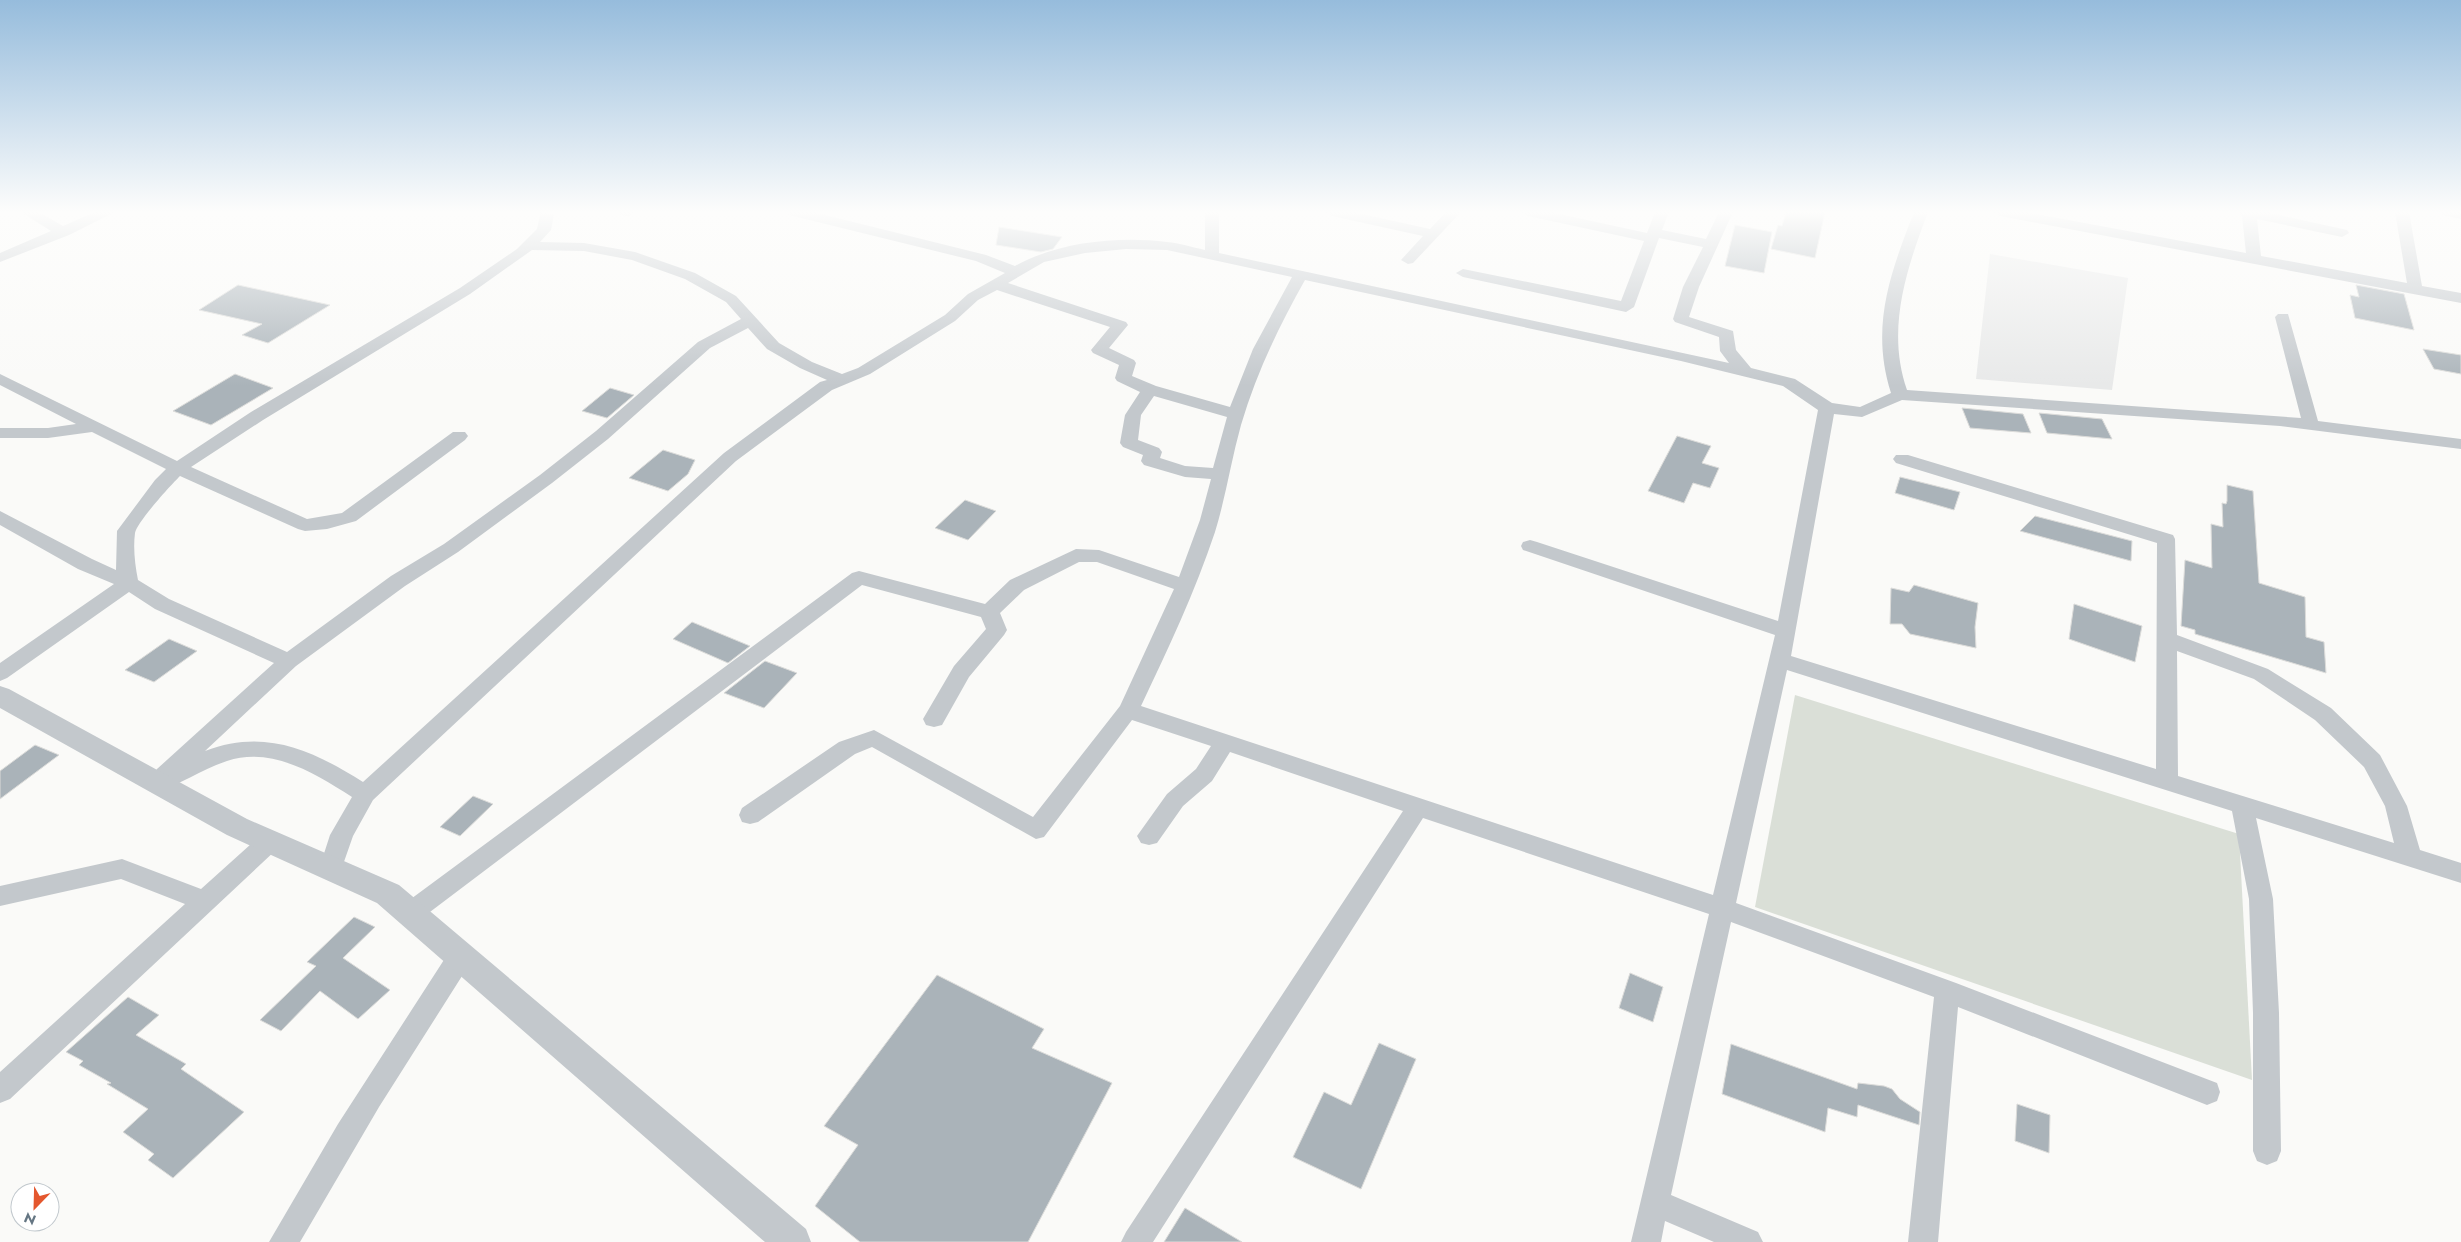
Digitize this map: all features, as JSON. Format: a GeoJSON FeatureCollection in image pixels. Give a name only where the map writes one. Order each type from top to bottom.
{"type":"FeatureCollection","features":[{"type":"Feature","properties":{"kind":"street"},"geometry":{"type":"LineString","coordinates":[[129,583],[125,565],[126,530],[161,484],[178,468],[257,416],[465,291],[494,270]]}},
{"type":"Feature","properties":{"kind":"street"},"geometry":{"type":"LineString","coordinates":[[673,270],[690,276],[730,299],[773,346],[806,365],[842,380]]}},
{"type":"Feature","properties":{"kind":"street"},"geometry":{"type":"LineString","coordinates":[[1011,270],[1016,272]]}},
{"type":"Feature","properties":{"kind":"street"},"geometry":{"type":"LineString","coordinates":[[331,870],[342,835],[365,794],[730,457],[826,386],[864,371],[950,318],[973,297],[1020,270]]}},
{"type":"Feature","properties":{"kind":"street"},"geometry":{"type":"LineString","coordinates":[[1275,270],[1745,371],[1788,382],[1827,408],[1862,412],[1900,395],[2270,420],[2461,444]]}},
{"type":"Feature","properties":{"kind":"street"},"geometry":{"type":"LineString","coordinates":[[1463,273],[1626,307],[1640,270]]}},
{"type":"Feature","properties":{"kind":"street"},"geometry":{"type":"LineString","coordinates":[[1699,270],[1691,287],[1681,319],[1727,334],[1728,351],[1745,371]]}},
{"type":"Feature","properties":{"kind":"street"},"geometry":{"type":"LineString","coordinates":[[1900,395],[1891,365],[1891,316],[1901,270]]}},
{"type":"Feature","properties":{"kind":"street"},"geometry":{"type":"LineString","coordinates":[[2309,270],[2461,298]]}},
{"type":"Feature","properties":{"kind":"street"},"geometry":{"type":"LineString","coordinates":[[2411,270],[2414,289]]}},
{"type":"Feature","properties":{"kind":"street"},"geometry":{"type":"LineString","coordinates":[[750,815],[847,748],[874,738],[1036,830],[1128,710],[1185,586],[1204,535],[1222,473],[1236,414],[1246,384],[1267,337],[1300,276]]}},
{"type":"Feature","properties":{"kind":"street"},"geometry":{"type":"LineString","coordinates":[[995,284],[1120,325],[1099,350],[1128,363],[1123,378],[1150,390],[1236,414]]}},
{"type":"Feature","properties":{"kind":"street"},"geometry":{"type":"LineString","coordinates":[[2283,317],[2311,425]]}},
{"type":"Feature","properties":{"kind":"street"},"geometry":{"type":"LineString","coordinates":[[157,783],[288,661],[398,581],[451,548],[546,479],[617,422],[704,345],[751,320]]}},
{"type":"Feature","properties":{"kind":"street"},"geometry":{"type":"LineString","coordinates":[[0,379],[178,468],[305,525],[327,523],[349,517],[459,436]]}},
{"type":"Feature","properties":{"kind":"street"},"geometry":{"type":"LineString","coordinates":[[1150,390],[1133,415],[1129,443],[1153,452],[1150,460],[1178,471],[1200,475],[1222,473]]}},
{"type":"Feature","properties":{"kind":"street"},"geometry":{"type":"LineString","coordinates":[[1646,1242],[1786,631],[1827,408]]}},
{"type":"Feature","properties":{"kind":"street"},"geometry":{"type":"LineString","coordinates":[[0,433],[48,433],[96,426]]}},
{"type":"Feature","properties":{"kind":"street"},"geometry":{"type":"LineString","coordinates":[[1902,459],[2166,538],[2167,781]]}},
{"type":"Feature","properties":{"kind":"street"},"geometry":{"type":"LineString","coordinates":[[0,517],[33,537],[85,564],[129,583],[162,604],[288,661]]}},
{"type":"Feature","properties":{"kind":"street"},"geometry":{"type":"LineString","coordinates":[[1530,546],[1786,631]]}},
{"type":"Feature","properties":{"kind":"street"},"geometry":{"type":"LineString","coordinates":[[988,612],[1017,585],[1076,555],[1099,556],[1185,586]]}},
{"type":"Feature","properties":{"kind":"street"},"geometry":{"type":"LineString","coordinates":[[410,914],[859,578],[988,612],[997,630],[968,662],[946,693],[934,719]]}},
{"type":"Feature","properties":{"kind":"street"},"geometry":{"type":"LineString","coordinates":[[0,673],[129,583]]}},
{"type":"Feature","properties":{"kind":"street"},"geometry":{"type":"LineString","coordinates":[[2166,639],[2261,674],[2323,714],[2372,761],[2396,806],[2410,857]]}},
{"type":"Feature","properties":{"kind":"street"},"geometry":{"type":"LineString","coordinates":[[1779,660],[2461,873]]}},
{"type":"Feature","properties":{"kind":"street"},"geometry":{"type":"LineString","coordinates":[[0,696],[237,827],[388,894],[793,1242]]}},
{"type":"Feature","properties":{"kind":"street"},"geometry":{"type":"LineString","coordinates":[[1128,710],[1721,908],[1947,991],[2207,1092]]}},
{"type":"Feature","properties":{"kind":"street"},"geometry":{"type":"LineString","coordinates":[[1149,836],[1175,800],[1204,775],[1224,742]]}},
{"type":"Feature","properties":{"kind":"street"},"geometry":{"type":"LineString","coordinates":[[157,783],[230,751],[279,750],[311,761],[365,794]]}},
{"type":"Feature","properties":{"kind":"street"},"geometry":{"type":"LineString","coordinates":[[2242,805],[2261,900],[2266,1013],[2267,1151]]}},
{"type":"Feature","properties":{"kind":"street"},"geometry":{"type":"LineString","coordinates":[[1136,1242],[1417,808]]}},
{"type":"Feature","properties":{"kind":"street"},"geometry":{"type":"LineString","coordinates":[[0,1090],[269,842]]}},
{"type":"Feature","properties":{"kind":"street"},"geometry":{"type":"LineString","coordinates":[[0,896],[122,869],[206,901]]}},
{"type":"Feature","properties":{"kind":"street"},"geometry":{"type":"LineString","coordinates":[[284,1242],[331,1159],[388,1066],[460,957]]}},
{"type":"Feature","properties":{"kind":"street"},"geometry":{"type":"LineString","coordinates":[[1922,1242],[1947,991]]}},
{"type":"Feature","properties":{"kind":"street"},"geometry":{"type":"LineString","coordinates":[[1656,1203],[1748,1242]]}},
{"type":"Feature","properties":{"kind":"shaded area"},"geometry":{"type":"Polygon","coordinates":[[[1988,270],[2082,270],[2128,278],[2112,390],[1976,379],[1988,270]]]}},
{"type":"Feature","properties":{"kind":"shaded area"},"geometry":{"type":"Polygon","coordinates":[[[1795,695],[2239,834],[2252,1080],[1755,907],[1795,695]]]}},
{"type":"Feature","properties":{"kind":"building"},"geometry":{"type":"Polygon","coordinates":[[[1747,270],[1765,270],[1764,273],[1747,270]]]}},
{"type":"Feature","properties":{"kind":"building"},"geometry":{"type":"Polygon","coordinates":[[[238,285],[330,305],[268,343],[242,335],[262,324],[199,310],[238,285]]]}},
{"type":"Feature","properties":{"kind":"building"},"geometry":{"type":"Polygon","coordinates":[[[2356,285],[2404,294],[2414,330],[2355,318],[2350,295],[2359,297],[2356,285]]]}},
{"type":"Feature","properties":{"kind":"building"},"geometry":{"type":"Polygon","coordinates":[[[2423,349],[2461,355],[2461,374],[2434,369],[2423,349]]]}},
{"type":"Feature","properties":{"kind":"building"},"geometry":{"type":"Polygon","coordinates":[[[235,374],[273,388],[211,425],[173,411],[235,374]]]}},
{"type":"Feature","properties":{"kind":"building"},"geometry":{"type":"Polygon","coordinates":[[[610,388],[634,395],[607,418],[582,411],[610,388]]]}},
{"type":"Feature","properties":{"kind":"building"},"geometry":{"type":"Polygon","coordinates":[[[1962,408],[2023,414],[2031,433],[1970,428],[1962,408]]]}},
{"type":"Feature","properties":{"kind":"building"},"geometry":{"type":"Polygon","coordinates":[[[2039,413],[2102,419],[2112,439],[2047,433],[2039,413]]]}},
{"type":"Feature","properties":{"kind":"building"},"geometry":{"type":"Polygon","coordinates":[[[1677,436],[1711,446],[1702,463],[1719,468],[1710,488],[1693,483],[1684,503],[1648,491],[1677,436]]]}},
{"type":"Feature","properties":{"kind":"building"},"geometry":{"type":"Polygon","coordinates":[[[663,450],[695,460],[688,474],[668,491],[629,478],[663,450]]]}},
{"type":"Feature","properties":{"kind":"building"},"geometry":{"type":"Polygon","coordinates":[[[1900,477],[1960,492],[1954,510],[1895,493],[1900,477]]]}},
{"type":"Feature","properties":{"kind":"building"},"geometry":{"type":"Polygon","coordinates":[[[2227,485],[2253,491],[2259,583],[2305,597],[2306,637],[2324,642],[2326,673],[2195,634],[2195,630],[2181,626],[2185,560],[2212,568],[2211,524],[2223,527],[2222,503],[2226,504],[2227,501],[2227,485]]]}},
{"type":"Feature","properties":{"kind":"building"},"geometry":{"type":"Polygon","coordinates":[[[965,500],[996,511],[968,540],[935,528],[965,500]]]}},
{"type":"Feature","properties":{"kind":"building"},"geometry":{"type":"Polygon","coordinates":[[[2035,516],[2132,541],[2131,561],[2020,531],[2035,516]]]}},
{"type":"Feature","properties":{"kind":"building"},"geometry":{"type":"Polygon","coordinates":[[[1914,585],[1978,603],[1975,627],[1976,648],[1910,634],[1902,624],[1890,624],[1891,588],[1909,592],[1914,585]]]}},
{"type":"Feature","properties":{"kind":"building"},"geometry":{"type":"Polygon","coordinates":[[[2074,604],[2142,626],[2135,662],[2069,639],[2074,604]]]}},
{"type":"Feature","properties":{"kind":"building"},"geometry":{"type":"Polygon","coordinates":[[[692,622],[750,646],[728,663],[673,639],[692,622]]]}},
{"type":"Feature","properties":{"kind":"building"},"geometry":{"type":"Polygon","coordinates":[[[169,639],[197,651],[154,682],[125,670],[169,639]]]}},
{"type":"Feature","properties":{"kind":"building"},"geometry":{"type":"Polygon","coordinates":[[[765,661],[797,673],[764,708],[724,693],[765,661]]]}},
{"type":"Feature","properties":{"kind":"building"},"geometry":{"type":"Polygon","coordinates":[[[35,745],[59,755],[0,799],[0,771],[35,745]]]}},
{"type":"Feature","properties":{"kind":"building"},"geometry":{"type":"Polygon","coordinates":[[[473,796],[493,804],[460,836],[440,827],[473,796]]]}},
{"type":"Feature","properties":{"kind":"building"},"geometry":{"type":"Polygon","coordinates":[[[354,917],[375,927],[343,958],[390,990],[358,1019],[320,991],[281,1031],[260,1020],[316,966],[307,962],[354,917]]]}},
{"type":"Feature","properties":{"kind":"building"},"geometry":{"type":"Polygon","coordinates":[[[1630,973],[1663,987],[1653,1022],[1619,1008],[1630,973]]]}},
{"type":"Feature","properties":{"kind":"building"},"geometry":{"type":"Polygon","coordinates":[[[937,975],[1044,1029],[1032,1048],[1112,1083],[1028,1242],[860,1242],[815,1206],[858,1145],[824,1126],[937,975]]]}},
{"type":"Feature","properties":{"kind":"building"},"geometry":{"type":"Polygon","coordinates":[[[128,997],[159,1015],[136,1035],[186,1064],[181,1069],[244,1112],[173,1178],[148,1160],[154,1154],[123,1132],[148,1109],[107,1084],[111,1083],[79,1065],[83,1061],[66,1052],[128,997]]]}},
{"type":"Feature","properties":{"kind":"building"},"geometry":{"type":"Polygon","coordinates":[[[1379,1043],[1416,1059],[1361,1189],[1293,1157],[1324,1092],[1351,1105],[1379,1043]]]}},
{"type":"Feature","properties":{"kind":"building"},"geometry":{"type":"Polygon","coordinates":[[[1731,1044],[1857,1089],[1858,1083],[1884,1086],[1892,1089],[1900,1099],[1920,1112],[1919,1125],[1858,1105],[1857,1117],[1828,1108],[1825,1132],[1722,1094],[1731,1044]]]}},
{"type":"Feature","properties":{"kind":"building"},"geometry":{"type":"Polygon","coordinates":[[[2017,1104],[2050,1115],[2049,1153],[2015,1141],[2017,1104]]]}},
{"type":"Feature","properties":{"kind":"building"},"geometry":{"type":"Polygon","coordinates":[[[1185,1208],[1242,1242],[1164,1242],[1185,1208]]]}}]}
